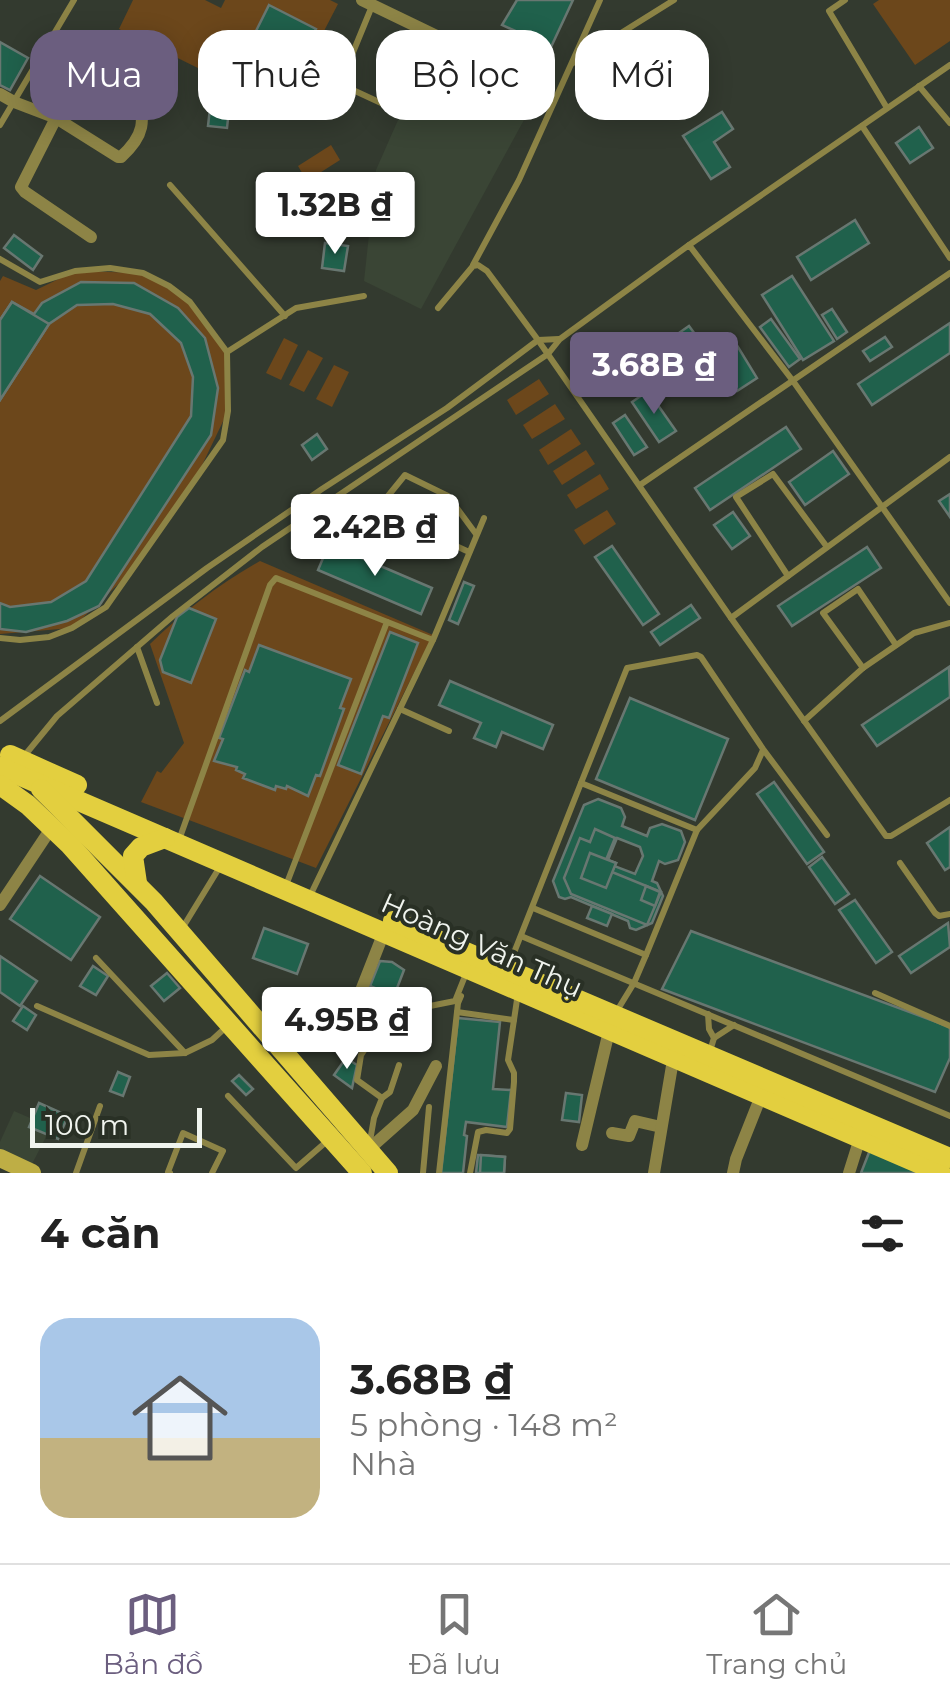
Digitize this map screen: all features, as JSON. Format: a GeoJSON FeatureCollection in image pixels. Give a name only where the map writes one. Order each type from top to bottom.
{"type":"FeatureCollection","features":[{"type":"Feature","properties":{"kind":"main road","name":"Hoàng Văn Thụ"},"geometry":{"type":"LineString","coordinates":[[8,756],[223,862],[287,883]]}},
{"type":"Feature","properties":{"kind":"main road"},"geometry":{"type":"LineString","coordinates":[[8,756],[136,883],[388,1173]]}},
{"type":"Feature","properties":{"kind":"main road","name":"Hoàng Văn Thụ"},"geometry":{"type":"LineString","coordinates":[[32,781],[387,926],[508,969],[611,1022],[676,1050],[709,1055],[944,1163]]}},
{"type":"Feature","properties":{"kind":"main road"},"geometry":{"type":"LineString","coordinates":[[0,785],[52,826],[362,1173]]}},
{"type":"Feature","properties":{"kind":"main road"},"geometry":{"type":"LineString","coordinates":[[136,883],[133,856],[141,847],[174,838]]}},
{"type":"Feature","properties":{"kind":"main road","name":"Hoàng Văn Thụ"},"geometry":{"type":"LineString","coordinates":[[387,926],[469,971],[518,992],[611,1022]]}},
{"type":"Feature","properties":{"kind":"main road"},"geometry":{"type":"LineString","coordinates":[[230,1024],[248,1010]]}},
{"type":"Feature","properties":{"kind":"main road","name":"Hoàng Văn Thụ"},"geometry":{"type":"LineString","coordinates":[[709,1055],[761,1096],[860,1138],[944,1163]]}},
{"type":"Feature","properties":{"kind":"street"},"geometry":{"type":"LineString","coordinates":[[367,3],[424,30]]}},
{"type":"Feature","properties":{"kind":"street"},"geometry":{"type":"LineString","coordinates":[[0,94],[30,108]]}},
{"type":"Feature","properties":{"kind":"street"},"geometry":{"type":"LineString","coordinates":[[55,120],[21,188],[91,237]]}},
{"type":"Feature","properties":{"kind":"street"},"geometry":{"type":"LineString","coordinates":[[59,120],[118,157],[124,156],[143,120]]}},
{"type":"Feature","properties":{"kind":"street"},"geometry":{"type":"LineString","coordinates":[[0,905],[52,826]]}},
{"type":"Feature","properties":{"kind":"street"},"geometry":{"type":"LineString","coordinates":[[353,1011],[387,926]]}},
{"type":"Feature","properties":{"kind":"street"},"geometry":{"type":"LineString","coordinates":[[582,1144],[611,1022]]}},
{"type":"Feature","properties":{"kind":"street"},"geometry":{"type":"LineString","coordinates":[[654,1173],[676,1050]]}},
{"type":"Feature","properties":{"kind":"street"},"geometry":{"type":"LineString","coordinates":[[368,1150],[413,1110],[436,1066]]}},
{"type":"Feature","properties":{"kind":"street"},"geometry":{"type":"LineString","coordinates":[[733,1173],[761,1096]]}},
{"type":"Feature","properties":{"kind":"street"},"geometry":{"type":"LineString","coordinates":[[612,1132],[629,1136],[635,1121],[660,1127]]}},
{"type":"Feature","properties":{"kind":"street"},"geometry":{"type":"LineString","coordinates":[[850,1173],[860,1138]]}},
{"type":"Feature","properties":{"kind":"street"},"geometry":{"type":"LineString","coordinates":[[0,1158],[32,1173]]}},
{"type":"Feature","properties":{"kind":"lane"},"geometry":{"type":"LineString","coordinates":[[0,126],[74,0]]}},
{"type":"Feature","properties":{"kind":"lane"},"geometry":{"type":"LineString","coordinates":[[438,308],[472,266],[519,180],[600,0]]}},
{"type":"Feature","properties":{"kind":"lane"},"geometry":{"type":"LineString","coordinates":[[570,65],[674,0]]}},
{"type":"Feature","properties":{"kind":"lane"},"geometry":{"type":"LineString","coordinates":[[822,0],[887,108]]}},
{"type":"Feature","properties":{"kind":"lane"},"geometry":{"type":"LineString","coordinates":[[829,10],[845,0]]}},
{"type":"Feature","properties":{"kind":"lane"},"geometry":{"type":"LineString","coordinates":[[367,3],[340,84],[376,101]]}},
{"type":"Feature","properties":{"kind":"lane"},"geometry":{"type":"LineString","coordinates":[[8,756],[262,547],[548,354],[560,339],[689,245],[950,65]]}},
{"type":"Feature","properties":{"kind":"lane"},"geometry":{"type":"LineString","coordinates":[[920,86],[950,123]]}},
{"type":"Feature","properties":{"kind":"lane"},"geometry":{"type":"LineString","coordinates":[[862,126],[950,258]]}},
{"type":"Feature","properties":{"kind":"lane"},"geometry":{"type":"LineString","coordinates":[[170,185],[285,316]]}},
{"type":"Feature","properties":{"kind":"lane"},"geometry":{"type":"LineString","coordinates":[[689,245],[793,380],[950,603]]}},
{"type":"Feature","properties":{"kind":"lane"},"geometry":{"type":"LineString","coordinates":[[0,260],[40,282],[75,271],[110,268],[144,272],[169,286],[190,302],[227,352],[228,411],[223,440],[106,607],[49,637],[0,638]]}},
{"type":"Feature","properties":{"kind":"lane"},"geometry":{"type":"LineString","coordinates":[[472,266],[487,271],[538,340],[886,836],[950,800]]}},
{"type":"Feature","properties":{"kind":"lane"},"geometry":{"type":"LineString","coordinates":[[640,486],[950,273]]}},
{"type":"Feature","properties":{"kind":"lane"},"geometry":{"type":"LineString","coordinates":[[227,352],[296,308],[364,296]]}},
{"type":"Feature","properties":{"kind":"lane"},"geometry":{"type":"LineString","coordinates":[[0,720],[207,568],[447,408],[538,340],[560,339]]}},
{"type":"Feature","properties":{"kind":"lane"},"geometry":{"type":"LineString","coordinates":[[731,618],[950,457]]}},
{"type":"Feature","properties":{"kind":"lane"},"geometry":{"type":"LineString","coordinates":[[469,552],[379,507],[405,474],[448,496],[476,536]]}},
{"type":"Feature","properties":{"kind":"lane"},"geometry":{"type":"LineString","coordinates":[[788,576],[736,497],[773,474],[827,547]]}},
{"type":"Feature","properties":{"kind":"lane"},"geometry":{"type":"LineString","coordinates":[[311,894],[433,640],[484,518]]}},
{"type":"Feature","properties":{"kind":"lane"},"geometry":{"type":"LineString","coordinates":[[174,838],[270,584],[276,578],[433,640]]}},
{"type":"Feature","properties":{"kind":"lane"},"geometry":{"type":"LineString","coordinates":[[863,668],[823,613],[858,589],[896,645]]}},
{"type":"Feature","properties":{"kind":"lane"},"geometry":{"type":"LineString","coordinates":[[287,883],[386,622]]}},
{"type":"Feature","properties":{"kind":"lane"},"geometry":{"type":"LineString","coordinates":[[804,721],[863,668],[896,645],[914,633],[950,623]]}},
{"type":"Feature","properties":{"kind":"lane"},"geometry":{"type":"LineString","coordinates":[[136,647],[158,704]]}},
{"type":"Feature","properties":{"kind":"lane"},"geometry":{"type":"LineString","coordinates":[[508,969],[625,671],[631,666],[692,655],[702,657],[826,835]]}},
{"type":"Feature","properties":{"kind":"lane"},"geometry":{"type":"LineString","coordinates":[[400,708],[449,730]]}},
{"type":"Feature","properties":{"kind":"lane"},"geometry":{"type":"LineString","coordinates":[[611,1022],[634,984],[696,830],[755,768],[764,749]]}},
{"type":"Feature","properties":{"kind":"lane"},"geometry":{"type":"LineString","coordinates":[[582,783],[696,830]]}},
{"type":"Feature","properties":{"kind":"lane"},"geometry":{"type":"LineString","coordinates":[[180,932],[223,862]]}},
{"type":"Feature","properties":{"kind":"lane"},"geometry":{"type":"LineString","coordinates":[[900,864],[935,914],[950,914]]}},
{"type":"Feature","properties":{"kind":"lane"},"geometry":{"type":"LineString","coordinates":[[533,908],[646,954]]}},
{"type":"Feature","properties":{"kind":"lane"},"geometry":{"type":"LineString","coordinates":[[521,936],[950,1116]]}},
{"type":"Feature","properties":{"kind":"lane"},"geometry":{"type":"LineString","coordinates":[[96,958],[185,1054]]}},
{"type":"Feature","properties":{"kind":"lane"},"geometry":{"type":"LineString","coordinates":[[439,1173],[458,1003],[469,971]]}},
{"type":"Feature","properties":{"kind":"lane"},"geometry":{"type":"LineString","coordinates":[[416,1048],[405,1039],[409,1022],[430,1006],[454,1001],[469,971]]}},
{"type":"Feature","properties":{"kind":"lane"},"geometry":{"type":"LineString","coordinates":[[470,1173],[475,1135],[486,1130],[507,1133],[510,1127],[514,1073],[508,1060],[518,992]]}},
{"type":"Feature","properties":{"kind":"lane"},"geometry":{"type":"LineString","coordinates":[[875,993],[950,1026]]}},
{"type":"Feature","properties":{"kind":"lane"},"geometry":{"type":"LineString","coordinates":[[37,1006],[148,1055],[185,1054],[212,1040],[230,1024]]}},
{"type":"Feature","properties":{"kind":"lane"},"geometry":{"type":"LineString","coordinates":[[458,1012],[514,1020]]}},
{"type":"Feature","properties":{"kind":"lane"},"geometry":{"type":"LineString","coordinates":[[382,1098],[357,1080],[361,1055],[389,1013],[409,1022]]}},
{"type":"Feature","properties":{"kind":"lane"},"geometry":{"type":"LineString","coordinates":[[708,1014],[709,1055]]}},
{"type":"Feature","properties":{"kind":"lane"},"geometry":{"type":"LineString","coordinates":[[709,1055],[734,1025]]}},
{"type":"Feature","properties":{"kind":"lane"},"geometry":{"type":"LineString","coordinates":[[368,1150],[374,1118],[382,1098],[390,1092],[399,1065]]}},
{"type":"Feature","properties":{"kind":"lane"},"geometry":{"type":"LineString","coordinates":[[228,1096],[296,1168],[331,1138]]}},
{"type":"Feature","properties":{"kind":"lane"},"geometry":{"type":"LineString","coordinates":[[76,1173],[100,1106]]}},
{"type":"Feature","properties":{"kind":"lane"},"geometry":{"type":"LineString","coordinates":[[422,1173],[430,1107]]}},
{"type":"Feature","properties":{"kind":"lane"},"geometry":{"type":"LineString","coordinates":[[170,1173],[183,1133],[223,1151],[212,1173]]}},
{"type":"Feature","properties":{"kind":"shaded area"},"geometry":{"type":"Polygon","coordinates":[[[133,0],[205,0],[221,8],[225,0],[330,0],[338,4],[325,30],[198,30],[198,68],[178,58],[178,30],[119,29],[133,0]]]}},
{"type":"Feature","properties":{"kind":"shaded area"},"geometry":{"type":"Polygon","coordinates":[[[879,0],[950,0],[950,41],[915,65],[873,4],[879,0]]]}},
{"type":"Feature","properties":{"kind":"shaded area"},"geometry":{"type":"Polygon","coordinates":[[[398,120],[524,120],[421,309],[364,281],[376,170],[398,120]]]}},
{"type":"Feature","properties":{"kind":"shaded area"},"geometry":{"type":"Polygon","coordinates":[[[331,145],[340,160],[307,181],[298,166],[331,145]]]}},
{"type":"Feature","properties":{"kind":"shaded area"},"geometry":{"type":"Polygon","coordinates":[[[75,271],[143,273],[190,302],[227,352],[228,411],[193,484],[132,571],[72,628],[0,634],[0,281],[3,276],[36,290],[75,271]]]}},
{"type":"Feature","properties":{"kind":"shaded area"},"geometry":{"type":"Polygon","coordinates":[[[284,338],[298,345],[281,380],[266,373],[284,338]]]}},
{"type":"Feature","properties":{"kind":"shaded area"},"geometry":{"type":"Polygon","coordinates":[[[308,350],[323,358],[304,392],[289,385],[308,350]]]}},
{"type":"Feature","properties":{"kind":"shaded area"},"geometry":{"type":"Polygon","coordinates":[[[334,365],[349,372],[332,407],[316,399],[334,365]]]}},
{"type":"Feature","properties":{"kind":"shaded area"},"geometry":{"type":"Polygon","coordinates":[[[539,379],[549,394],[516,415],[507,400],[539,379]]]}},
{"type":"Feature","properties":{"kind":"shaded area"},"geometry":{"type":"Polygon","coordinates":[[[555,404],[565,419],[532,439],[523,425],[555,404]]]}},
{"type":"Feature","properties":{"kind":"shaded area"},"geometry":{"type":"Polygon","coordinates":[[[571,429],[581,444],[548,465],[539,450],[571,429]]]}},
{"type":"Feature","properties":{"kind":"shaded area"},"geometry":{"type":"Polygon","coordinates":[[[586,450],[595,464],[562,485],[553,471],[586,450]]]}},
{"type":"Feature","properties":{"kind":"shaded area"},"geometry":{"type":"Polygon","coordinates":[[[600,474],[609,489],[576,509],[567,495],[600,474]]]}},
{"type":"Feature","properties":{"kind":"shaded area"},"geometry":{"type":"Polygon","coordinates":[[[607,510],[616,524],[584,545],[574,530],[607,510]]]}},
{"type":"Feature","properties":{"kind":"shaded area"},"geometry":{"type":"Polygon","coordinates":[[[260,561],[433,635],[316,868],[141,802],[157,771],[161,773],[184,743],[150,644],[202,599],[260,561]]]}},
{"type":"Feature","properties":{"kind":"shaded area"},"geometry":{"type":"Polygon","coordinates":[[[14,1111],[51,1127],[32,1164],[0,1150],[14,1111]]]}},
{"type":"Feature","properties":{"kind":"building"},"geometry":{"type":"Polygon","coordinates":[[[517,0],[573,0],[555,38],[555,30],[513,30],[502,25],[517,0]]]}},
{"type":"Feature","properties":{"kind":"building"},"geometry":{"type":"Polygon","coordinates":[[[269,5],[316,29],[316,30],[256,30],[269,5]]]}},
{"type":"Feature","properties":{"kind":"building"},"geometry":{"type":"Polygon","coordinates":[[[0,42],[28,58],[10,90],[0,85],[0,42]]]}},
{"type":"Feature","properties":{"kind":"building"},"geometry":{"type":"Polygon","coordinates":[[[722,112],[733,129],[714,142],[730,167],[711,179],[683,136],[722,112]]]}},
{"type":"Feature","properties":{"kind":"building"},"geometry":{"type":"Polygon","coordinates":[[[209,120],[228,120],[227,128],[208,126],[209,120]]]}},
{"type":"Feature","properties":{"kind":"building"},"geometry":{"type":"Polygon","coordinates":[[[919,127],[933,148],[910,163],[896,143],[919,127]]]}},
{"type":"Feature","properties":{"kind":"building"},"geometry":{"type":"Polygon","coordinates":[[[855,220],[869,243],[811,280],[797,257],[855,220]]]}},
{"type":"Feature","properties":{"kind":"building"},"geometry":{"type":"Polygon","coordinates":[[[14,235],[42,256],[33,270],[4,248],[14,235]]]}},
{"type":"Feature","properties":{"kind":"building"},"geometry":{"type":"Polygon","coordinates":[[[325,243],[348,246],[344,271],[322,268],[325,243]]]}},
{"type":"Feature","properties":{"kind":"building"},"geometry":{"type":"Polygon","coordinates":[[[792,276],[834,341],[803,360],[762,295],[792,276]]]}},
{"type":"Feature","properties":{"kind":"building"},"geometry":{"type":"Polygon","coordinates":[[[81,282],[134,283],[178,308],[205,338],[218,388],[211,435],[99,606],[67,621],[26,632],[0,629],[0,603],[10,607],[51,602],[86,581],[191,416],[193,377],[181,343],[150,314],[113,304],[77,305],[49,324],[0,400],[0,320],[12,302],[34,314],[42,303],[81,282]]]}},
{"type":"Feature","properties":{"kind":"building"},"geometry":{"type":"Polygon","coordinates":[[[12,302],[49,324],[0,400],[0,320],[12,302]]]}},
{"type":"Feature","properties":{"kind":"building"},"geometry":{"type":"Polygon","coordinates":[[[832,309],[847,332],[837,339],[822,315],[832,309]]]}},
{"type":"Feature","properties":{"kind":"building"},"geometry":{"type":"Polygon","coordinates":[[[771,319],[800,359],[789,367],[760,327],[771,319]]]}},
{"type":"Feature","properties":{"kind":"building"},"geometry":{"type":"Polygon","coordinates":[[[950,323],[950,353],[872,405],[858,384],[950,323]]]}},
{"type":"Feature","properties":{"kind":"building"},"geometry":{"type":"Polygon","coordinates":[[[689,326],[706,349],[650,388],[633,365],[689,326]]]}},
{"type":"Feature","properties":{"kind":"building"},"geometry":{"type":"Polygon","coordinates":[[[730,334],[757,378],[737,391],[709,347],[730,334]]]}},
{"type":"Feature","properties":{"kind":"building"},"geometry":{"type":"Polygon","coordinates":[[[885,337],[892,347],[870,361],[863,351],[885,337]]]}},
{"type":"Feature","properties":{"kind":"building"},"geometry":{"type":"Polygon","coordinates":[[[648,391],[676,431],[659,442],[632,402],[648,391]]]}},
{"type":"Feature","properties":{"kind":"building"},"geometry":{"type":"Polygon","coordinates":[[[625,415],[647,447],[634,455],[613,423],[625,415]]]}},
{"type":"Feature","properties":{"kind":"building"},"geometry":{"type":"Polygon","coordinates":[[[786,427],[801,449],[710,510],[695,488],[786,427]]]}},
{"type":"Feature","properties":{"kind":"building"},"geometry":{"type":"Polygon","coordinates":[[[317,434],[327,449],[312,460],[302,445],[317,434]]]}},
{"type":"Feature","properties":{"kind":"building"},"geometry":{"type":"Polygon","coordinates":[[[833,451],[849,474],[805,505],[789,482],[833,451]]]}},
{"type":"Feature","properties":{"kind":"building"},"geometry":{"type":"Polygon","coordinates":[[[950,494],[950,517],[939,501],[950,494]]]}},
{"type":"Feature","properties":{"kind":"building"},"geometry":{"type":"Polygon","coordinates":[[[733,512],[750,536],[732,549],[714,525],[733,512]]]}},
{"type":"Feature","properties":{"kind":"building"},"geometry":{"type":"Polygon","coordinates":[[[329,544],[432,588],[421,614],[318,570],[329,544]]]}},
{"type":"Feature","properties":{"kind":"building"},"geometry":{"type":"Polygon","coordinates":[[[612,546],[659,614],[643,625],[595,557],[612,546]]]}},
{"type":"Feature","properties":{"kind":"building"},"geometry":{"type":"Polygon","coordinates":[[[867,547],[881,568],[792,626],[778,606],[867,547]]]}},
{"type":"Feature","properties":{"kind":"building"},"geometry":{"type":"Polygon","coordinates":[[[464,582],[474,586],[458,624],[449,620],[464,582]]]}},
{"type":"Feature","properties":{"kind":"building"},"geometry":{"type":"Polygon","coordinates":[[[691,605],[700,618],[660,645],[651,632],[691,605]]]}},
{"type":"Feature","properties":{"kind":"building"},"geometry":{"type":"Polygon","coordinates":[[[189,608],[216,619],[191,683],[163,672],[160,660],[177,617],[189,608]]]}},
{"type":"Feature","properties":{"kind":"building"},"geometry":{"type":"Polygon","coordinates":[[[390,632],[418,643],[389,718],[383,716],[361,774],[338,765],[390,632]]]}},
{"type":"Feature","properties":{"kind":"building"},"geometry":{"type":"Polygon","coordinates":[[[259,645],[351,679],[320,776],[316,775],[308,796],[287,786],[276,786],[275,790],[243,778],[245,774],[237,767],[214,761],[245,670],[249,672],[259,645]]]}},
{"type":"Feature","properties":{"kind":"building"},"geometry":{"type":"Polygon","coordinates":[[[949,667],[950,697],[877,746],[862,725],[949,667]]]}},
{"type":"Feature","properties":{"kind":"building"},"geometry":{"type":"Polygon","coordinates":[[[450,681],[553,725],[543,749],[502,732],[496,747],[474,738],[481,723],[439,705],[450,681]]]}},
{"type":"Feature","properties":{"kind":"building"},"geometry":{"type":"Polygon","coordinates":[[[630,698],[728,739],[695,820],[596,779],[630,698]]]}},
{"type":"Feature","properties":{"kind":"building"},"geometry":{"type":"Polygon","coordinates":[[[774,782],[824,852],[807,864],[757,794],[774,782]]]}},
{"type":"Feature","properties":{"kind":"building"},"geometry":{"type":"Polygon","coordinates":[[[598,799],[621,808],[625,817],[622,826],[647,836],[650,828],[662,824],[681,831],[685,842],[678,860],[665,864],[659,861],[652,881],[663,896],[652,923],[636,930],[630,928],[628,921],[571,897],[559,897],[553,881],[584,805],[598,799]],[[617,838],[608,860],[635,874],[643,856],[640,847],[617,838]]]}},
{"type":"Feature","properties":{"kind":"building"},"geometry":{"type":"Polygon","coordinates":[[[950,827],[950,867],[945,870],[927,843],[950,827]]]}},
{"type":"Feature","properties":{"kind":"building"},"geometry":{"type":"Polygon","coordinates":[[[595,829],[615,838],[606,860],[616,863],[612,872],[661,892],[647,925],[571,894],[564,878],[580,838],[590,842],[595,829]]]}},
{"type":"Feature","properties":{"kind":"building"},"geometry":{"type":"Polygon","coordinates":[[[590,853],[616,863],[606,888],[581,878],[590,853]]]}},
{"type":"Feature","properties":{"kind":"building"},"geometry":{"type":"Polygon","coordinates":[[[822,857],[849,894],[835,904],[809,867],[822,857]]]}},
{"type":"Feature","properties":{"kind":"building"},"geometry":{"type":"Polygon","coordinates":[[[40,876],[100,917],[71,960],[10,919],[40,876]]]}},
{"type":"Feature","properties":{"kind":"building"},"geometry":{"type":"Polygon","coordinates":[[[646,886],[660,892],[655,906],[641,900],[646,886]]]}},
{"type":"Feature","properties":{"kind":"building"},"geometry":{"type":"Polygon","coordinates":[[[855,900],[892,952],[876,963],[839,910],[855,900]]]}},
{"type":"Feature","properties":{"kind":"building"},"geometry":{"type":"Polygon","coordinates":[[[592,906],[612,914],[607,926],[587,918],[592,906]]]}},
{"type":"Feature","properties":{"kind":"building"},"geometry":{"type":"Polygon","coordinates":[[[948,923],[950,947],[911,973],[899,956],[948,923]]]}},
{"type":"Feature","properties":{"kind":"building"},"geometry":{"type":"Polygon","coordinates":[[[264,928],[308,944],[297,974],[253,958],[264,928]]]}},
{"type":"Feature","properties":{"kind":"building"},"geometry":{"type":"Polygon","coordinates":[[[691,931],[950,1027],[950,1058],[935,1092],[662,989],[691,931]]]}},
{"type":"Feature","properties":{"kind":"building"},"geometry":{"type":"Polygon","coordinates":[[[0,956],[37,981],[20,1006],[0,992],[0,956]]]}},
{"type":"Feature","properties":{"kind":"building"},"geometry":{"type":"Polygon","coordinates":[[[380,961],[392,962],[404,970],[394,996],[370,986],[380,961]]]}},
{"type":"Feature","properties":{"kind":"building"},"geometry":{"type":"Polygon","coordinates":[[[93,966],[108,976],[96,995],[80,986],[93,966]]]}},
{"type":"Feature","properties":{"kind":"building"},"geometry":{"type":"Polygon","coordinates":[[[167,973],[180,988],[164,1001],[151,986],[167,973]]]}},
{"type":"Feature","properties":{"kind":"building"},"geometry":{"type":"Polygon","coordinates":[[[23,1006],[36,1015],[27,1030],[13,1021],[23,1006]]]}},
{"type":"Feature","properties":{"kind":"building"},"geometry":{"type":"Polygon","coordinates":[[[307,1007],[339,1019],[334,1034],[309,1044],[298,1032],[307,1007]]]}},
{"type":"Feature","properties":{"kind":"building"},"geometry":{"type":"Polygon","coordinates":[[[324,1017],[336,1021],[333,1032],[319,1038],[310,1035],[312,1027],[319,1030],[324,1017]]]}},
{"type":"Feature","properties":{"kind":"building"},"geometry":{"type":"Polygon","coordinates":[[[458,1018],[500,1022],[493,1089],[511,1090],[507,1127],[466,1122],[463,1173],[441,1173],[458,1018]]]}},
{"type":"Feature","properties":{"kind":"building"},"geometry":{"type":"Polygon","coordinates":[[[346,1058],[357,1065],[352,1088],[334,1075],[346,1058]]]}},
{"type":"Feature","properties":{"kind":"building"},"geometry":{"type":"Polygon","coordinates":[[[118,1072],[130,1077],[123,1096],[110,1091],[118,1072]]]}},
{"type":"Feature","properties":{"kind":"building"},"geometry":{"type":"Polygon","coordinates":[[[239,1075],[253,1089],[246,1095],[232,1081],[239,1075]]]}},
{"type":"Feature","properties":{"kind":"building"},"geometry":{"type":"Polygon","coordinates":[[[566,1093],[582,1095],[579,1122],[562,1120],[566,1093]]]}},
{"type":"Feature","properties":{"kind":"building"},"geometry":{"type":"Polygon","coordinates":[[[39,1103],[68,1116],[58,1139],[29,1127],[39,1103]]]}},
{"type":"Feature","properties":{"kind":"building"},"geometry":{"type":"Polygon","coordinates":[[[870,1150],[925,1173],[861,1173],[870,1150]]]}},
{"type":"Feature","properties":{"kind":"building"},"geometry":{"type":"Polygon","coordinates":[[[478,1155],[505,1157],[504,1173],[476,1173],[478,1155]]]}},
{"type":"Feature","properties":{"kind":"building"},"geometry":{"type":"Polygon","coordinates":[[[481,1155],[505,1157],[504,1173],[480,1173],[481,1155]]]}}]}
